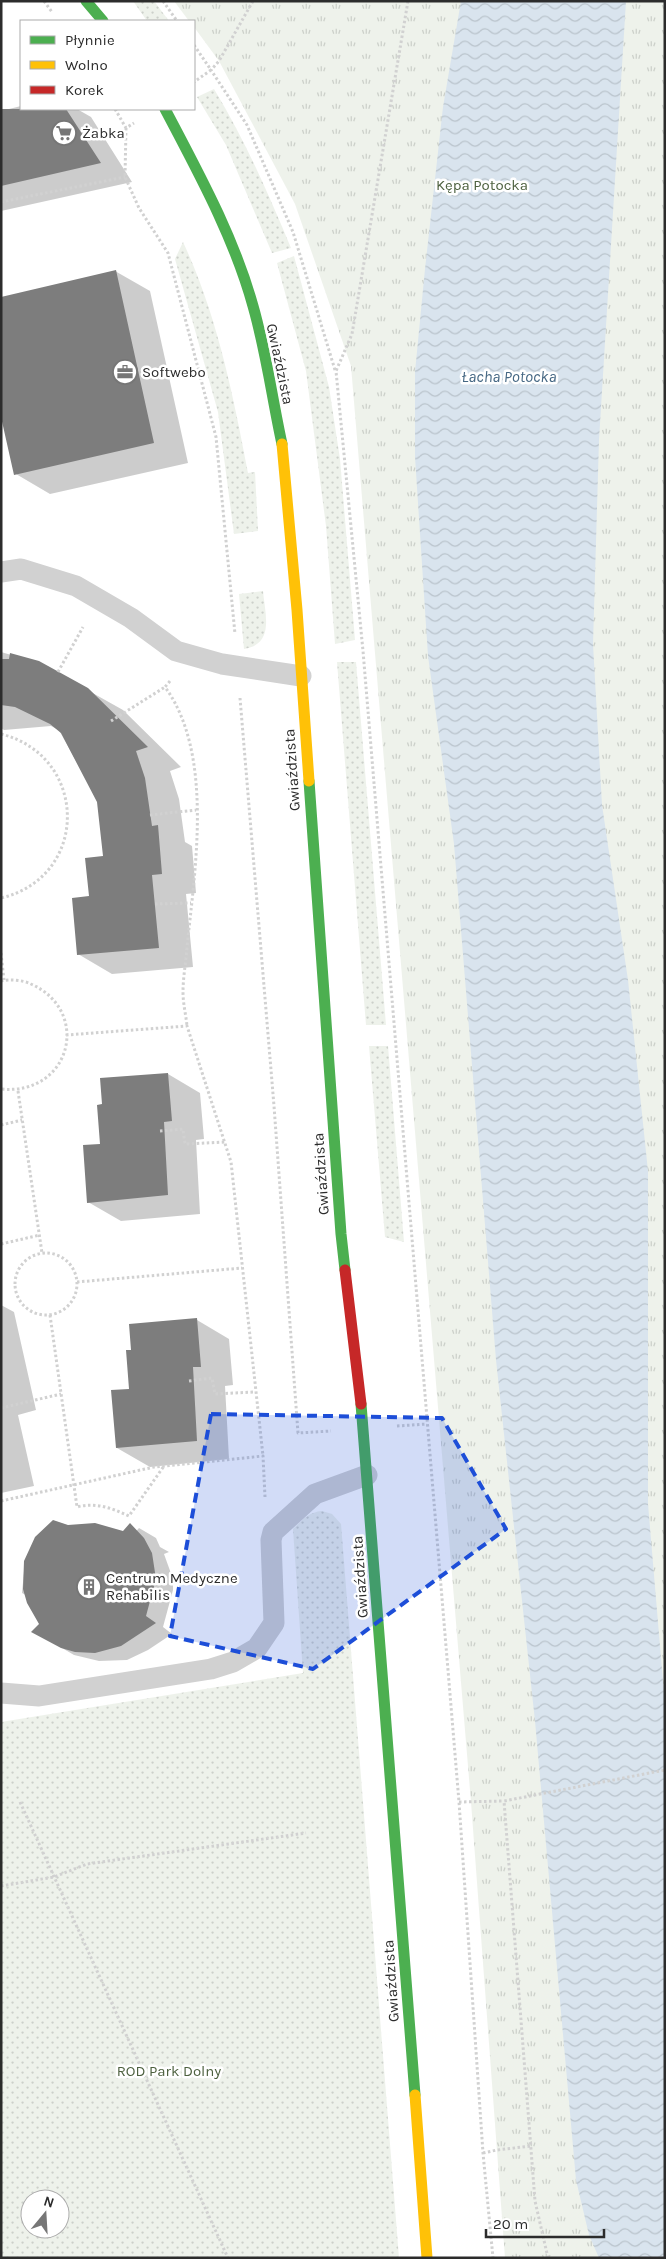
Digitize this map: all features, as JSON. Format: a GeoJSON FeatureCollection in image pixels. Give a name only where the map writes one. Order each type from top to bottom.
{"type":"FeatureCollection","features":[{"type":"Feature","properties":{"kind":"street"},"geometry":{"type":"LineString","coordinates":[[86,1],[102,20]]}},
{"type":"Feature","properties":{"kind":"street","name":"Gwiaździsta"},"geometry":{"type":"LineString","coordinates":[[166,110],[206,187],[227,235],[253,306],[283,450],[341,1234],[364,1428],[427,2258]]}},
{"type":"Feature","properties":{"kind":"lane"},"geometry":{"type":"LineString","coordinates":[[1,572],[20,569],[76,586],[131,618],[176,651],[222,664],[301,676]]}},
{"type":"Feature","properties":{"kind":"lane"},"geometry":{"type":"LineString","coordinates":[[1,1693],[39,1696],[211,1669],[234,1662],[257,1648],[274,1623],[271,1540],[278,1526],[315,1494],[367,1475]]}},
{"type":"Feature","properties":{"kind":"path"},"geometry":{"type":"LineString","coordinates":[[164,1],[177,20]]}},
{"type":"Feature","properties":{"kind":"path"},"geometry":{"type":"LineString","coordinates":[[195,81],[211,70],[219,61],[253,1]]}},
{"type":"Feature","properties":{"kind":"path"},"geometry":{"type":"LineString","coordinates":[[336,370],[352,334],[408,1]]}},
{"type":"Feature","properties":{"kind":"path"},"geometry":{"type":"LineString","coordinates":[[195,46],[247,125],[292,232],[336,370],[364,661],[460,1802],[483,2153],[493,2258]]}},
{"type":"Feature","properties":{"kind":"path"},"geometry":{"type":"LineString","coordinates":[[126,128],[126,178],[139,208],[168,253],[216,437],[238,666],[274,1096],[298,1433],[427,1424]]}},
{"type":"Feature","properties":{"kind":"path"},"geometry":{"type":"LineString","coordinates":[[1,202],[126,178]]}},
{"type":"Feature","properties":{"kind":"path"},"geometry":{"type":"LineString","coordinates":[[58,672],[86,622]]}},
{"type":"Feature","properties":{"kind":"path"},"geometry":{"type":"LineString","coordinates":[[111,721],[165,687],[170,681],[165,674]]}},
{"type":"Feature","properties":{"kind":"path"},"geometry":{"type":"LineString","coordinates":[[165,687],[175,700],[186,724],[194,759],[197,810],[192,903],[183,993],[187,1026],[231,1162],[263,1456],[266,1520],[278,1526]]}},
{"type":"Feature","properties":{"kind":"path"},"geometry":{"type":"LineString","coordinates":[[1,734],[28,744],[48,762],[66,796],[68,816],[66,836],[58,856],[46,872],[30,886],[1,898]]}},
{"type":"Feature","properties":{"kind":"path"},"geometry":{"type":"LineString","coordinates":[[150,814],[197,810]]}},
{"type":"Feature","properties":{"kind":"path"},"geometry":{"type":"LineString","coordinates":[[155,904],[192,903]]}},
{"type":"Feature","properties":{"kind":"path"},"geometry":{"type":"LineString","coordinates":[[1,953],[3,981],[24,981],[43,989],[57,1004],[66,1022],[67,1042],[62,1060],[51,1075],[36,1086],[18,1091],[1,1089]]}},
{"type":"Feature","properties":{"kind":"path"},"geometry":{"type":"LineString","coordinates":[[66,1035],[187,1026]]}},
{"type":"Feature","properties":{"kind":"path"},"geometry":{"type":"LineString","coordinates":[[18,1091],[42,1253]]}},
{"type":"Feature","properties":{"kind":"path"},"geometry":{"type":"LineString","coordinates":[[1,1125],[22,1120]]}},
{"type":"Feature","properties":{"kind":"path"},"geometry":{"type":"LineString","coordinates":[[160,1131],[183,1129],[185,1144],[226,1142]]}},
{"type":"Feature","properties":{"kind":"path"},"geometry":{"type":"LineString","coordinates":[[1,1244],[40,1235]]}},
{"type":"Feature","properties":{"kind":"path"},"geometry":{"type":"LineString","coordinates":[[42,1253],[54,1253],[64,1258],[72,1266],[77,1276],[77,1282],[74,1297],[68,1306],[50,1315],[36,1314],[24,1306],[17,1294],[15,1281],[19,1268],[29,1258],[42,1253]]}},
{"type":"Feature","properties":{"kind":"path"},"geometry":{"type":"LineString","coordinates":[[77,1282],[242,1268]]}},
{"type":"Feature","properties":{"kind":"path"},"geometry":{"type":"LineString","coordinates":[[50,1315],[77,1507],[86,1504],[106,1507],[129,1516],[164,1466]]}},
{"type":"Feature","properties":{"kind":"path"},"geometry":{"type":"LineString","coordinates":[[189,1381],[212,1378],[215,1394],[255,1392]]}},
{"type":"Feature","properties":{"kind":"path"},"geometry":{"type":"LineString","coordinates":[[1,1408],[62,1394]]}},
{"type":"Feature","properties":{"kind":"path"},"geometry":{"type":"LineString","coordinates":[[1,1501],[164,1466],[263,1456]]}},
{"type":"Feature","properties":{"kind":"path"},"geometry":{"type":"LineString","coordinates":[[460,1802],[504,1801],[520,1796],[665,1770]]}},
{"type":"Feature","properties":{"kind":"path"},"geometry":{"type":"LineString","coordinates":[[504,1801],[535,2201],[548,2258]]}},
{"type":"Feature","properties":{"kind":"path"},"geometry":{"type":"LineString","coordinates":[[20,1802],[228,2258]]}},
{"type":"Feature","properties":{"kind":"path"},"geometry":{"type":"LineString","coordinates":[[1,1886],[54,1877],[87,1864],[306,1833]]}},
{"type":"Feature","properties":{"kind":"path"},"geometry":{"type":"LineString","coordinates":[[483,2153],[531,2146]]}},
{"type":"Feature","properties":{"kind":"highlighted area"},"geometry":{"type":"Polygon","coordinates":[[[211,1414],[442,1418],[506,1529],[313,1669],[170,1636],[211,1414]]]}},
{"type":"Feature","properties":{"kind":"green space"},"geometry":{"type":"Polygon","coordinates":[[[133,1],[154,1],[168,20],[146,20],[133,1]]]}},
{"type":"Feature","properties":{"kind":"green space","name":"Kępa Potocka"},"geometry":{"type":"Polygon","coordinates":[[[174,1],[665,1],[665,2258],[505,2258],[471,1802],[351,366],[295,204],[219,61],[195,28],[195,20],[188,20],[174,1]]]}},
{"type":"Feature","properties":{"kind":"green space"},"geometry":{"type":"Polygon","coordinates":[[[214,89],[246,147],[291,248],[272,253],[226,145],[197,97],[214,89]]]}},
{"type":"Feature","properties":{"kind":"green space"},"geometry":{"type":"Polygon","coordinates":[[[183,242],[215,326],[230,384],[248,473],[255,472],[258,531],[234,534],[218,412],[175,259],[183,242]]]}},
{"type":"Feature","properties":{"kind":"green space"},"geometry":{"type":"Polygon","coordinates":[[[294,256],[329,387],[340,459],[355,640],[335,644],[326,526],[306,371],[277,263],[294,256]]]}},
{"type":"Feature","properties":{"kind":"green space"},"geometry":{"type":"Polygon","coordinates":[[[263,591],[266,618],[264,635],[254,646],[244,649],[239,594],[263,591]]]}},
{"type":"Feature","properties":{"kind":"green space"},"geometry":{"type":"Polygon","coordinates":[[[337,662],[356,662],[386,1025],[366,1025],[337,662]]]}},
{"type":"Feature","properties":{"kind":"green space"},"geometry":{"type":"Polygon","coordinates":[[[369,1046],[388,1046],[404,1242],[385,1237],[369,1046]]]}},
{"type":"Feature","properties":{"kind":"green space","name":"ROD Park Dolny"},"geometry":{"type":"Polygon","coordinates":[[[322,1511],[332,1514],[341,1524],[399,2258],[1,2258],[1,1722],[303,1673],[293,1529],[313,1513],[322,1511]]]}},
{"type":"Feature","properties":{"kind":"water","name":"Łacha Potocka"},"geometry":{"type":"Polygon","coordinates":[[[461,1],[626,1],[599,440],[593,644],[602,805],[628,980],[648,1171],[648,1504],[665,1705],[665,2258],[599,2258],[589,2235],[576,2180],[535,1721],[496,1360],[454,844],[428,656],[415,457],[415,372],[443,107],[461,1]]]}},
{"type":"Feature","properties":{"kind":"building"},"geometry":{"type":"Polygon","coordinates":[[[1,109],[67,110],[101,163],[1,186],[1,109]]]}},
{"type":"Feature","properties":{"kind":"building"},"geometry":{"type":"Polygon","coordinates":[[[116,270],[154,443],[14,475],[1,417],[1,297],[116,270]]]}},
{"type":"Feature","properties":{"kind":"building"},"geometry":{"type":"Polygon","coordinates":[[[10,653],[39,661],[88,688],[148,747],[136,751],[145,778],[152,826],[158,825],[162,874],[152,875],[159,948],[77,955],[72,898],[89,896],[85,858],[103,856],[97,802],[61,733],[50,724],[15,707],[1,705],[1,659],[9,659],[10,653]]]}},
{"type":"Feature","properties":{"kind":"building"},"geometry":{"type":"Polygon","coordinates":[[[168,1073],[172,1121],[164,1122],[168,1195],[87,1203],[83,1145],[100,1144],[97,1105],[102,1104],[100,1078],[168,1073]]]}},
{"type":"Feature","properties":{"kind":"building"},"geometry":{"type":"Polygon","coordinates":[[[197,1318],[201,1367],[193,1367],[197,1441],[116,1448],[111,1390],[129,1389],[126,1350],[131,1350],[129,1324],[197,1318]]]}},
{"type":"Feature","properties":{"kind":"building","name":"Centrum Medyczne Rehabilis"},"geometry":{"type":"Polygon","coordinates":[[[53,1520],[68,1525],[95,1523],[123,1531],[130,1523],[144,1538],[152,1553],[156,1579],[146,1616],[156,1623],[121,1646],[95,1653],[75,1652],[61,1648],[31,1632],[39,1624],[27,1603],[23,1589],[24,1561],[35,1537],[53,1520]]]}},
{"type":"Feature","properties":{"kind":"traffic: fast"},"geometry":{"type":"LineString","coordinates":[[86,1],[102,20]]}},
{"type":"Feature","properties":{"kind":"traffic: fast"},"geometry":{"type":"LineString","coordinates":[[166,110],[226,230],[245,280],[262,340],[282,444]]}},
{"type":"Feature","properties":{"kind":"traffic: fast"},"geometry":{"type":"LineString","coordinates":[[309,781],[345,1270]]}},
{"type":"Feature","properties":{"kind":"traffic: fast"},"geometry":{"type":"LineString","coordinates":[[361,1404],[415,2095]]}},
{"type":"Feature","properties":{"kind":"traffic: slow"},"geometry":{"type":"LineString","coordinates":[[282,444],[297,610],[309,781]]}},
{"type":"Feature","properties":{"kind":"traffic: slow"},"geometry":{"type":"LineString","coordinates":[[415,2095],[427,2258]]}},
{"type":"Feature","properties":{"kind":"traffic: jam"},"geometry":{"type":"LineString","coordinates":[[345,1270],[361,1404]]}},
{"type":"Feature","properties":{"kind":"place","name":"Żabka"},"geometry":{"type":"Point","coordinates":[64,133]}},
{"type":"Feature","properties":{"kind":"place","name":"Softwebo"},"geometry":{"type":"Point","coordinates":[125,372]}},
{"type":"Feature","properties":{"kind":"place","name":"Centrum Medyczne Rehabilis"},"geometry":{"type":"Point","coordinates":[89,1587]}}]}
